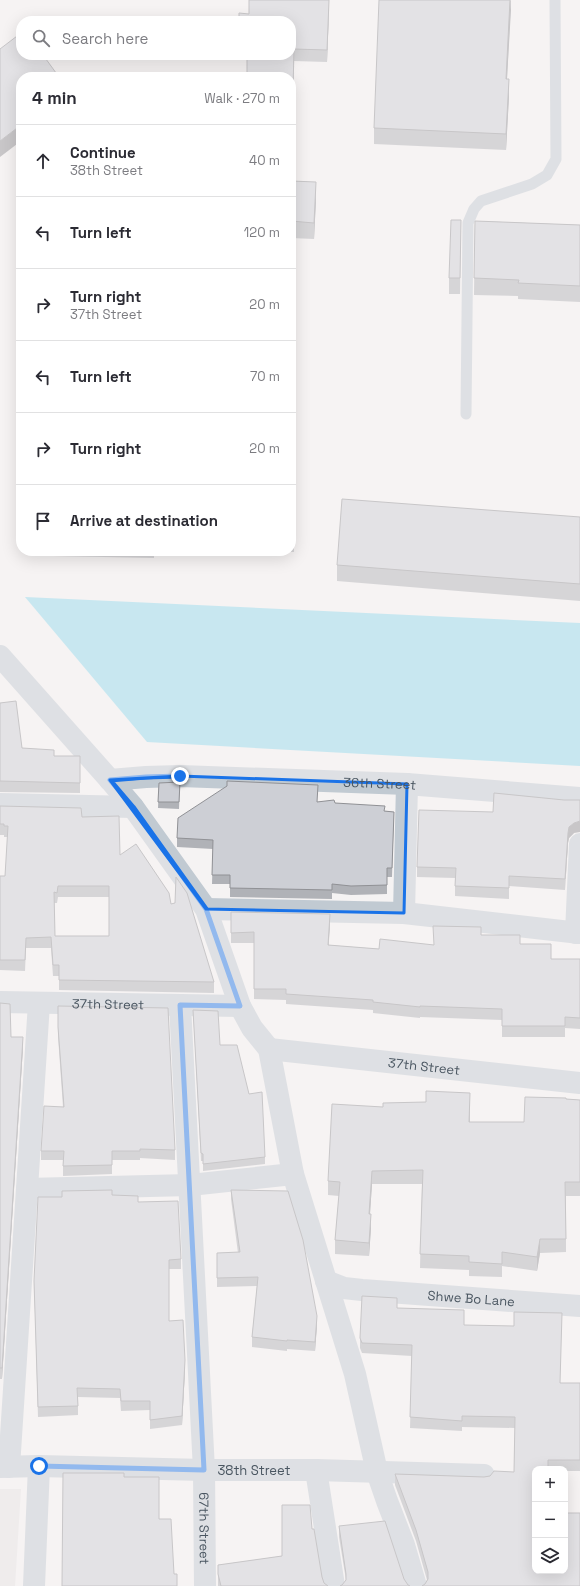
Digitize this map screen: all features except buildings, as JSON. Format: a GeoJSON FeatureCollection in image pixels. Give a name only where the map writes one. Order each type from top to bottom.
{"type":"FeatureCollection","features":[{"type":"Feature","properties":{"kind":"street"},"geometry":{"type":"LineString","coordinates":[[0,656],[133,807],[206,909],[240,1006],[252,1028],[269,1049],[293,1174],[355,1374],[377,1472],[404,1545],[416,1586]]}},
{"type":"Feature","properties":{"kind":"street","name":"36th Street"},"geometry":{"type":"LineString","coordinates":[[110,780],[180,776],[407,784],[580,798]]}},
{"type":"Feature","properties":{"kind":"street"},"geometry":{"type":"LineString","coordinates":[[404,914],[407,784]]}},
{"type":"Feature","properties":{"kind":"street"},"geometry":{"type":"LineString","coordinates":[[0,804],[133,807]]}},
{"type":"Feature","properties":{"kind":"street"},"geometry":{"type":"LineString","coordinates":[[206,909],[404,914],[578,933],[580,844]]}},
{"type":"Feature","properties":{"kind":"street","name":"37th Street"},"geometry":{"type":"LineString","coordinates":[[0,1002],[240,1006]]}},
{"type":"Feature","properties":{"kind":"street"},"geometry":{"type":"LineString","coordinates":[[5,1467],[27,1189],[39,1003]]}},
{"type":"Feature","properties":{"kind":"street","name":"67th Street"},"geometry":{"type":"LineString","coordinates":[[180,1005],[204,1470],[205,1586]]}},
{"type":"Feature","properties":{"kind":"street","name":"37th Street"},"geometry":{"type":"LineString","coordinates":[[269,1049],[580,1083]]}},
{"type":"Feature","properties":{"kind":"street"},"geometry":{"type":"LineString","coordinates":[[27,1189],[190,1186],[293,1174]]}},
{"type":"Feature","properties":{"kind":"street","name":"Shwe Bo Lane"},"geometry":{"type":"LineString","coordinates":[[326,1281],[344,1288],[362,1290],[580,1306]]}},
{"type":"Feature","properties":{"kind":"street"},"geometry":{"type":"LineString","coordinates":[[34,1586],[39,1466]]}},
{"type":"Feature","properties":{"kind":"street","name":"38th Street"},"geometry":{"type":"LineString","coordinates":[[5,1467],[39,1466],[204,1470],[316,1470],[484,1475]]}},
{"type":"Feature","properties":{"kind":"street"},"geometry":{"type":"LineString","coordinates":[[316,1470],[334,1586]]}},
{"type":"Feature","properties":{"kind":"lane"},"geometry":{"type":"LineString","coordinates":[[466,414],[468,223],[474,209],[482,201],[532,184],[547,175],[556,159],[555,0]]}},
{"type":"Feature","properties":{"kind":"highlighted area"},"geometry":{"type":"Polygon","coordinates":[[[180,776],[407,784],[404,913],[206,909],[110,780],[180,776]]]}},
{"type":"Feature","properties":{"kind":"shaded area"},"geometry":{"type":"Polygon","coordinates":[[[0,1489],[21,1489],[15,1586],[0,1586],[0,1489]]]}},
{"type":"Feature","properties":{"kind":"water"},"geometry":{"type":"Polygon","coordinates":[[[25,597],[580,623],[580,766],[147,742],[25,597]]]}},
{"type":"Feature","properties":{"kind":"route"},"geometry":{"type":"LineString","coordinates":[[39,1466],[204,1470],[180,1005],[240,1006],[206,909],[133,807],[110,780],[180,776]]}}]}
